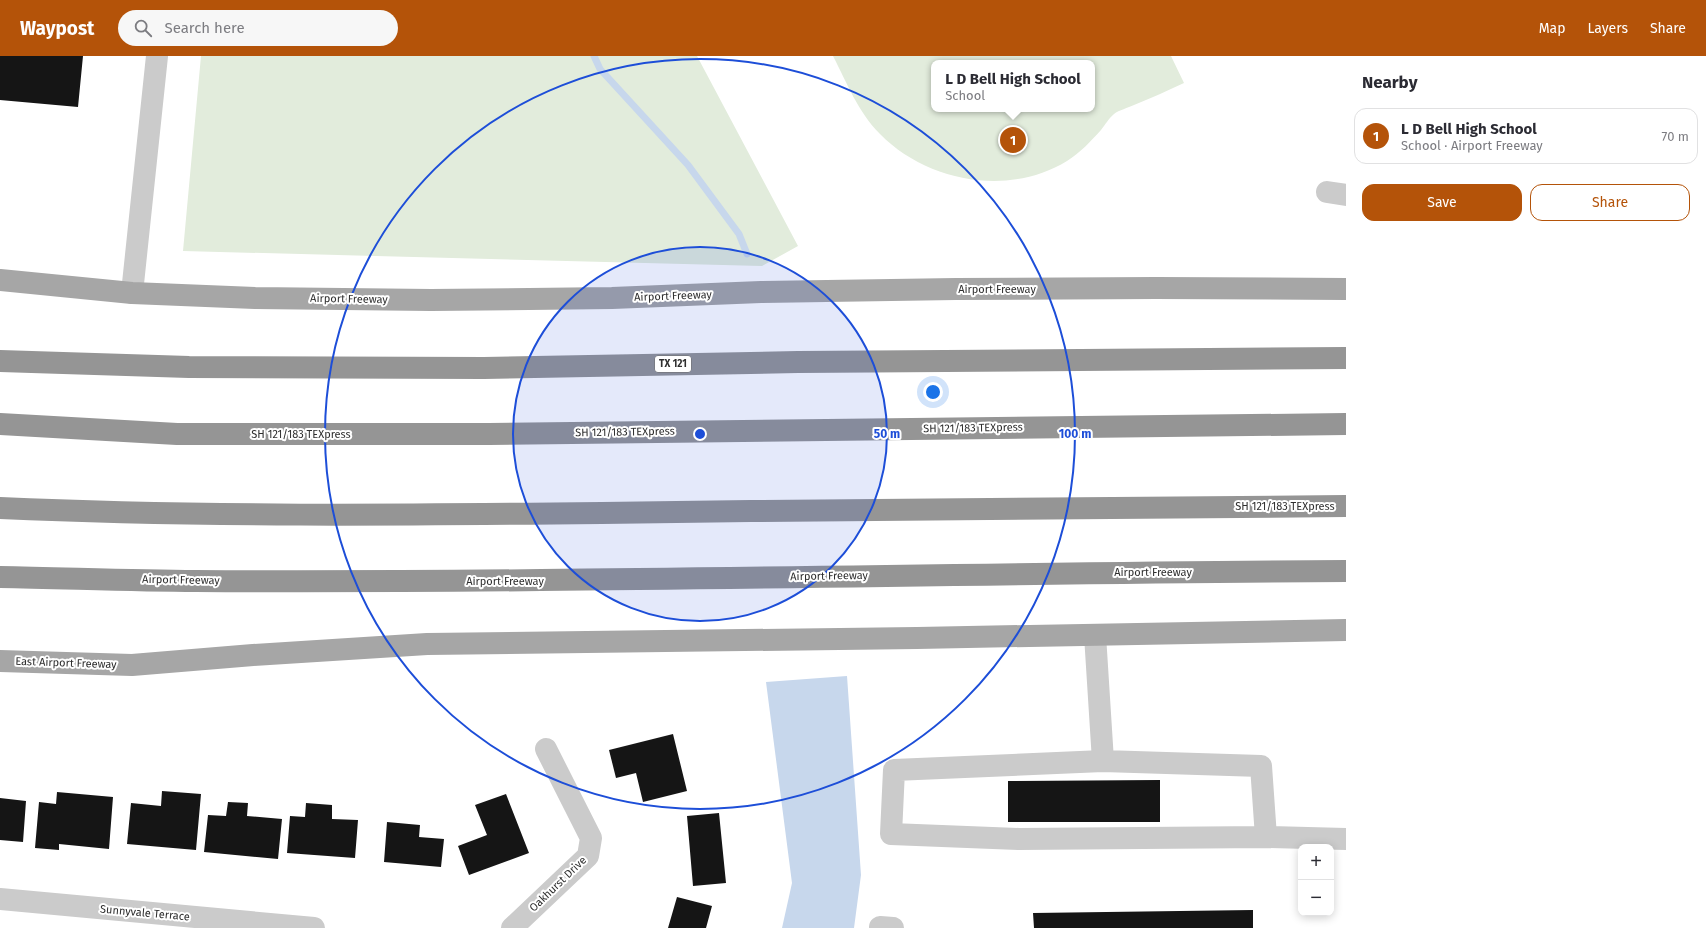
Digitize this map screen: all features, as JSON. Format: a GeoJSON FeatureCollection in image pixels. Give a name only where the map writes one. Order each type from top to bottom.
{"type":"FeatureCollection","features":[{"type":"Feature","properties":{"kind":"highway","name":"TX 121"},"geometry":{"type":"LineString","coordinates":[[0,361],[189,367],[484,368],[806,362],[1346,358]]}},
{"type":"Feature","properties":{"kind":"highway","name":"SH 121/183 TEXpress"},"geometry":{"type":"LineString","coordinates":[[0,424],[177,434],[489,434],[1346,424]]}},
{"type":"Feature","properties":{"kind":"highway","name":"SH 121/183 TEXpress"},"geometry":{"type":"LineString","coordinates":[[0,508],[186,514],[497,514],[1122,506],[1346,506]]}},
{"type":"Feature","properties":{"kind":"highway","name":"Airport Freeway"},"geometry":{"type":"LineString","coordinates":[[0,577],[193,581],[501,581],[1130,572],[1346,571]]}},
{"type":"Feature","properties":{"kind":"main road","name":"Airport Freeway"},"geometry":{"type":"LineString","coordinates":[[0,280],[132,293],[255,298],[432,300],[612,298],[761,292],[964,289],[1346,289]]}},
{"type":"Feature","properties":{"kind":"main road"},"geometry":{"type":"LineString","coordinates":[[1095,635],[1346,630]]}},
{"type":"Feature","properties":{"kind":"main road","name":"East Airport Freeway"},"geometry":{"type":"LineString","coordinates":[[0,661],[132,665],[252,655],[428,644],[1095,635]]}},
{"type":"Feature","properties":{"kind":"street"},"geometry":{"type":"LineString","coordinates":[[132,293],[157,56]]}},
{"type":"Feature","properties":{"kind":"street"},"geometry":{"type":"LineString","coordinates":[[1095,635],[1103,761]]}},
{"type":"Feature","properties":{"kind":"street","name":"Oakhurst Drive"},"geometry":{"type":"LineString","coordinates":[[512,928],[588,856],[592,838],[546,749]]}},
{"type":"Feature","properties":{"kind":"street"},"geometry":{"type":"LineString","coordinates":[[1266,837],[1261,766],[1103,761],[894,770],[891,834],[1019,839],[1266,837],[1346,839]]}},
{"type":"Feature","properties":{"kind":"street","name":"Sunnyvale Terrace"},"geometry":{"type":"LineString","coordinates":[[0,899],[314,928]]}},
{"type":"Feature","properties":{"kind":"street"},"geometry":{"type":"LineString","coordinates":[[880,928],[894,928]]}},
{"type":"Feature","properties":{"kind":"green space"},"geometry":{"type":"Polygon","coordinates":[[[201,56],[697,56],[798,246],[762,266],[183,251],[201,56]]]}},
{"type":"Feature","properties":{"kind":"green space"},"geometry":{"type":"Polygon","coordinates":[[[833,56],[1171,56],[1184,83],[1121,110],[1110,117],[1089,143],[1067,161],[1044,172],[1020,179],[995,181],[969,179],[945,173],[921,164],[899,150],[880,134],[865,116],[833,56]]]}},
{"type":"Feature","properties":{"kind":"water"},"geometry":{"type":"Polygon","coordinates":[[[847,676],[861,875],[854,928],[782,928],[792,883],[766,682],[847,676]]]}},
{"type":"Feature","properties":{"kind":"building"},"geometry":{"type":"Polygon","coordinates":[[[0,56],[83,56],[78,107],[0,100],[0,56]]]}},
{"type":"Feature","properties":{"kind":"building"},"geometry":{"type":"Polygon","coordinates":[[[673,734],[687,791],[643,802],[636,773],[616,778],[609,750],[673,734]]]}},
{"type":"Feature","properties":{"kind":"building"},"geometry":{"type":"Polygon","coordinates":[[[1160,780],[1160,822],[1008,822],[1008,781],[1160,780]]]}},
{"type":"Feature","properties":{"kind":"building"},"geometry":{"type":"Polygon","coordinates":[[[162,791],[201,794],[196,850],[127,844],[131,803],[161,806],[162,791]]]}},
{"type":"Feature","properties":{"kind":"building"},"geometry":{"type":"Polygon","coordinates":[[[57,792],[113,797],[109,849],[59,844],[59,850],[35,848],[39,802],[56,804],[57,792]]]}},
{"type":"Feature","properties":{"kind":"building"},"geometry":{"type":"Polygon","coordinates":[[[506,794],[529,853],[469,875],[458,846],[487,835],[475,805],[506,794]]]}},
{"type":"Feature","properties":{"kind":"building"},"geometry":{"type":"Polygon","coordinates":[[[0,798],[26,801],[23,842],[0,840],[0,798]]]}},
{"type":"Feature","properties":{"kind":"building"},"geometry":{"type":"Polygon","coordinates":[[[228,802],[248,803],[247,816],[282,819],[278,859],[204,852],[208,815],[226,816],[228,802]]]}},
{"type":"Feature","properties":{"kind":"building"},"geometry":{"type":"Polygon","coordinates":[[[306,803],[332,805],[332,819],[358,820],[355,858],[287,853],[290,816],[305,817],[306,803]]]}},
{"type":"Feature","properties":{"kind":"building"},"geometry":{"type":"Polygon","coordinates":[[[719,813],[726,883],[693,886],[687,816],[719,813]]]}},
{"type":"Feature","properties":{"kind":"building"},"geometry":{"type":"Polygon","coordinates":[[[387,822],[420,825],[419,837],[444,839],[441,867],[384,862],[387,822]]]}},
{"type":"Feature","properties":{"kind":"building"},"geometry":{"type":"Polygon","coordinates":[[[677,897],[712,906],[706,928],[668,928],[677,897]]]}},
{"type":"Feature","properties":{"kind":"building"},"geometry":{"type":"Polygon","coordinates":[[[1253,910],[1253,928],[1034,928],[1033,913],[1253,910]]]}},
{"type":"Feature","properties":{"kind":"waterway"},"geometry":{"type":"LineString","coordinates":[[594,56],[600,69],[688,165],[739,234],[747,254]]}},
{"type":"Feature","properties":{"kind":"place","name":"L D Bell High School"},"geometry":{"type":"Point","coordinates":[1013,140]}}]}
